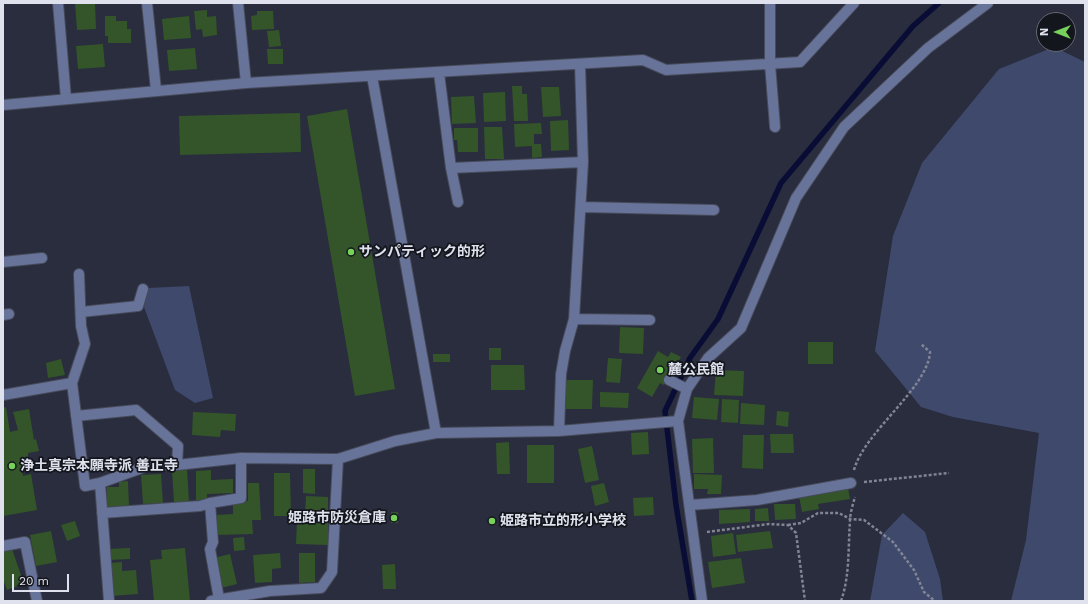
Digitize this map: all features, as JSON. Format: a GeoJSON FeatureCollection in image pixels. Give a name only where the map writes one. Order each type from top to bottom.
{"type":"FeatureCollection","features":[{"type":"Feature","properties":{"kind":"street"},"geometry":{"type":"LineString","coordinates":[[58,3],[66,99]]}},
{"type":"Feature","properties":{"kind":"street"},"geometry":{"type":"LineString","coordinates":[[147,3],[156,90]]}},
{"type":"Feature","properties":{"kind":"street"},"geometry":{"type":"LineString","coordinates":[[238,3],[246,83]]}},
{"type":"Feature","properties":{"kind":"street"},"geometry":{"type":"LineString","coordinates":[[770,3],[770,64],[775,127]]}},
{"type":"Feature","properties":{"kind":"street"},"geometry":{"type":"LineString","coordinates":[[3,105],[246,83],[643,60],[666,70],[800,62],[854,3]]}},
{"type":"Feature","properties":{"kind":"street"},"geometry":{"type":"LineString","coordinates":[[702,601],[678,421],[687,390],[708,358],[741,328],[796,198],[844,127],[928,48],[988,3]]}},
{"type":"Feature","properties":{"kind":"street"},"geometry":{"type":"LineString","coordinates":[[559,431],[561,374],[565,351],[574,319],[584,162],[580,64]]}},
{"type":"Feature","properties":{"kind":"street"},"geometry":{"type":"LineString","coordinates":[[439,73],[451,168],[458,202]]}},
{"type":"Feature","properties":{"kind":"street"},"geometry":{"type":"LineString","coordinates":[[372,76],[436,433]]}},
{"type":"Feature","properties":{"kind":"street"},"geometry":{"type":"LineString","coordinates":[[451,168],[584,162]]}},
{"type":"Feature","properties":{"kind":"street"},"geometry":{"type":"LineString","coordinates":[[581,207],[714,210]]}},
{"type":"Feature","properties":{"kind":"street"},"geometry":{"type":"LineString","coordinates":[[3,262],[42,258]]}},
{"type":"Feature","properties":{"kind":"street"},"geometry":{"type":"LineString","coordinates":[[79,274],[81,326],[85,344],[72,383],[85,486],[100,483],[153,464],[177,465],[241,458],[338,459],[395,441],[436,433],[559,431],[678,421]]}},
{"type":"Feature","properties":{"kind":"street"},"geometry":{"type":"LineString","coordinates":[[81,312],[138,306],[143,289]]}},
{"type":"Feature","properties":{"kind":"street"},"geometry":{"type":"LineString","coordinates":[[574,319],[650,320]]}},
{"type":"Feature","properties":{"kind":"street"},"geometry":{"type":"LineString","coordinates":[[669,380],[687,390]]}},
{"type":"Feature","properties":{"kind":"street"},"geometry":{"type":"LineString","coordinates":[[3,395],[72,383]]}},
{"type":"Feature","properties":{"kind":"street"},"geometry":{"type":"LineString","coordinates":[[76,416],[136,410],[178,446],[177,465]]}},
{"type":"Feature","properties":{"kind":"street"},"geometry":{"type":"LineString","coordinates":[[102,513],[200,506],[242,498],[241,458]]}},
{"type":"Feature","properties":{"kind":"street"},"geometry":{"type":"LineString","coordinates":[[210,503],[213,542],[210,549],[215,600],[270,591],[321,588],[332,572],[338,459]]}},
{"type":"Feature","properties":{"kind":"street"},"geometry":{"type":"LineString","coordinates":[[100,483],[109,601]]}},
{"type":"Feature","properties":{"kind":"street"},"geometry":{"type":"LineString","coordinates":[[690,505],[757,500],[855,483]]}},
{"type":"Feature","properties":{"kind":"street"},"geometry":{"type":"LineString","coordinates":[[3,546],[25,542],[37,601]]}},
{"type":"Feature","properties":{"kind":"path"},"geometry":{"type":"LineString","coordinates":[[841,601],[844,592],[849,553],[850,519],[855,483],[856,462],[917,381],[929,361],[930,352],[921,344]]}},
{"type":"Feature","properties":{"kind":"path"},"geometry":{"type":"LineString","coordinates":[[855,483],[948,473]]}},
{"type":"Feature","properties":{"kind":"path"},"geometry":{"type":"LineString","coordinates":[[692,533],[768,524],[788,525],[801,523],[818,513],[839,513],[850,519],[864,520],[894,542],[914,570],[924,592],[935,601]]}},
{"type":"Feature","properties":{"kind":"path"},"geometry":{"type":"LineString","coordinates":[[788,525],[796,533],[805,601]]}},
{"type":"Feature","properties":{"kind":"shaded area"},"geometry":{"type":"Polygon","coordinates":[[[1042,52],[1064,52],[1085,62],[1085,601],[1011,601],[1026,540],[1039,433],[953,417],[921,407],[875,351],[893,236],[922,163],[999,69],[1042,52]]]}},
{"type":"Feature","properties":{"kind":"shaded area"},"geometry":{"type":"Polygon","coordinates":[[[189,286],[213,398],[195,403],[175,390],[144,307],[148,288],[189,286]]]}},
{"type":"Feature","properties":{"kind":"shaded area"},"geometry":{"type":"Polygon","coordinates":[[[903,513],[925,532],[940,579],[943,601],[870,601],[882,535],[903,513]]]}},
{"type":"Feature","properties":{"kind":"building"},"geometry":{"type":"Polygon","coordinates":[[[75,3],[95,3],[96,29],[77,30],[75,3]]]}},
{"type":"Feature","properties":{"kind":"building"},"geometry":{"type":"Polygon","coordinates":[[[207,10],[207,17],[216,16],[217,35],[203,37],[202,29],[196,30],[194,11],[207,10]]]}},
{"type":"Feature","properties":{"kind":"building"},"geometry":{"type":"Polygon","coordinates":[[[257,11],[273,11],[274,29],[252,30],[251,16],[257,15],[257,11]]]}},
{"type":"Feature","properties":{"kind":"building"},"geometry":{"type":"Polygon","coordinates":[[[105,16],[116,16],[116,21],[127,21],[127,29],[131,29],[131,43],[108,43],[108,36],[105,36],[105,16]]]}},
{"type":"Feature","properties":{"kind":"building"},"geometry":{"type":"Polygon","coordinates":[[[189,16],[191,38],[164,40],[162,19],[189,16]]]}},
{"type":"Feature","properties":{"kind":"building"},"geometry":{"type":"Polygon","coordinates":[[[279,30],[281,46],[269,47],[267,31],[279,30]]]}},
{"type":"Feature","properties":{"kind":"building"},"geometry":{"type":"Polygon","coordinates":[[[103,44],[105,67],[78,69],[76,46],[103,44]]]}},
{"type":"Feature","properties":{"kind":"building"},"geometry":{"type":"Polygon","coordinates":[[[195,48],[197,69],[169,71],[167,50],[195,48]]]}},
{"type":"Feature","properties":{"kind":"building"},"geometry":{"type":"Polygon","coordinates":[[[267,49],[283,49],[283,64],[268,64],[267,49]]]}},
{"type":"Feature","properties":{"kind":"building"},"geometry":{"type":"Polygon","coordinates":[[[512,86],[522,86],[522,94],[527,94],[528,121],[514,121],[512,86]]]}},
{"type":"Feature","properties":{"kind":"building"},"geometry":{"type":"Polygon","coordinates":[[[541,87],[559,87],[561,116],[543,117],[541,87]]]}},
{"type":"Feature","properties":{"kind":"building"},"geometry":{"type":"Polygon","coordinates":[[[505,92],[506,121],[484,122],[483,93],[505,92]]]}},
{"type":"Feature","properties":{"kind":"building"},"geometry":{"type":"Polygon","coordinates":[[[474,96],[476,123],[452,124],[451,97],[474,96]]]}},
{"type":"Feature","properties":{"kind":"building","name":"サンパティック的形"},"geometry":{"type":"Polygon","coordinates":[[[347,109],[395,389],[355,396],[307,116],[347,109]]]}},
{"type":"Feature","properties":{"kind":"building"},"geometry":{"type":"Polygon","coordinates":[[[300,113],[301,152],[180,155],[179,116],[300,113]]]}},
{"type":"Feature","properties":{"kind":"building"},"geometry":{"type":"Polygon","coordinates":[[[568,120],[569,150],[551,151],[550,121],[568,120]]]}},
{"type":"Feature","properties":{"kind":"building"},"geometry":{"type":"Polygon","coordinates":[[[541,123],[542,134],[534,134],[534,144],[541,144],[542,157],[532,158],[532,146],[515,147],[514,124],[541,123]]]}},
{"type":"Feature","properties":{"kind":"building"},"geometry":{"type":"Polygon","coordinates":[[[484,127],[502,127],[504,159],[485,159],[484,127]]]}},
{"type":"Feature","properties":{"kind":"building"},"geometry":{"type":"Polygon","coordinates":[[[454,128],[478,128],[478,152],[458,152],[457,140],[454,140],[454,128]]]}},
{"type":"Feature","properties":{"kind":"building"},"geometry":{"type":"Polygon","coordinates":[[[620,327],[644,328],[643,354],[619,353],[620,327]]]}},
{"type":"Feature","properties":{"kind":"building"},"geometry":{"type":"Polygon","coordinates":[[[808,342],[833,342],[833,364],[808,364],[808,342]]]}},
{"type":"Feature","properties":{"kind":"building"},"geometry":{"type":"Polygon","coordinates":[[[489,348],[501,348],[501,360],[489,360],[489,348]]]}},
{"type":"Feature","properties":{"kind":"building","name":"麓公民館"},"geometry":{"type":"Polygon","coordinates":[[[658,351],[668,357],[671,352],[681,357],[664,385],[660,383],[652,397],[637,388],[658,351]]]}},
{"type":"Feature","properties":{"kind":"building"},"geometry":{"type":"Polygon","coordinates":[[[433,354],[450,354],[450,362],[433,362],[433,354]]]}},
{"type":"Feature","properties":{"kind":"building"},"geometry":{"type":"Polygon","coordinates":[[[608,358],[622,359],[620,383],[606,382],[608,358]]]}},
{"type":"Feature","properties":{"kind":"building"},"geometry":{"type":"Polygon","coordinates":[[[61,359],[65,375],[48,378],[46,363],[61,359]]]}},
{"type":"Feature","properties":{"kind":"building"},"geometry":{"type":"Polygon","coordinates":[[[491,365],[524,365],[525,390],[491,390],[491,365]]]}},
{"type":"Feature","properties":{"kind":"building"},"geometry":{"type":"Polygon","coordinates":[[[716,370],[744,371],[743,396],[714,395],[716,370]]]}},
{"type":"Feature","properties":{"kind":"building"},"geometry":{"type":"Polygon","coordinates":[[[564,380],[593,380],[592,409],[564,409],[564,380]]]}},
{"type":"Feature","properties":{"kind":"building"},"geometry":{"type":"Polygon","coordinates":[[[600,392],[629,393],[628,408],[600,407],[600,392]]]}},
{"type":"Feature","properties":{"kind":"building"},"geometry":{"type":"Polygon","coordinates":[[[694,397],[719,399],[717,420],[692,418],[694,397]]]}},
{"type":"Feature","properties":{"kind":"building"},"geometry":{"type":"Polygon","coordinates":[[[722,399],[739,400],[738,423],[721,422],[722,399]]]}},
{"type":"Feature","properties":{"kind":"building"},"geometry":{"type":"Polygon","coordinates":[[[741,403],[765,405],[764,425],[740,424],[741,403]]]}},
{"type":"Feature","properties":{"kind":"building","name":"浄土真宗本願寺派 善正寺"},"geometry":{"type":"Polygon","coordinates":[[[6,407],[10,432],[18,430],[13,412],[29,409],[34,440],[36,439],[39,451],[28,453],[28,457],[20,458],[23,476],[31,474],[37,510],[3,516],[3,408],[6,407]]]}},
{"type":"Feature","properties":{"kind":"building"},"geometry":{"type":"Polygon","coordinates":[[[777,411],[789,412],[788,427],[776,425],[777,411]]]}},
{"type":"Feature","properties":{"kind":"building"},"geometry":{"type":"Polygon","coordinates":[[[193,412],[236,414],[235,431],[221,430],[220,437],[192,435],[193,412]]]}},
{"type":"Feature","properties":{"kind":"building"},"geometry":{"type":"Polygon","coordinates":[[[648,432],[649,454],[632,455],[631,433],[648,432]]]}},
{"type":"Feature","properties":{"kind":"building"},"geometry":{"type":"Polygon","coordinates":[[[770,434],[793,434],[794,453],[771,453],[770,434]]]}},
{"type":"Feature","properties":{"kind":"building"},"geometry":{"type":"Polygon","coordinates":[[[743,435],[764,435],[763,469],[742,468],[743,435]]]}},
{"type":"Feature","properties":{"kind":"building"},"geometry":{"type":"Polygon","coordinates":[[[713,438],[714,473],[693,473],[692,439],[713,438]]]}},
{"type":"Feature","properties":{"kind":"building"},"geometry":{"type":"Polygon","coordinates":[[[509,442],[510,474],[497,474],[496,443],[509,442]]]}},
{"type":"Feature","properties":{"kind":"building"},"geometry":{"type":"Polygon","coordinates":[[[527,445],[554,445],[554,483],[527,483],[527,445]]]}},
{"type":"Feature","properties":{"kind":"building"},"geometry":{"type":"Polygon","coordinates":[[[592,446],[599,480],[585,483],[578,449],[592,446]]]}},
{"type":"Feature","properties":{"kind":"building"},"geometry":{"type":"Polygon","coordinates":[[[187,469],[189,502],[174,503],[172,470],[187,469]]]}},
{"type":"Feature","properties":{"kind":"building"},"geometry":{"type":"Polygon","coordinates":[[[303,469],[315,469],[315,494],[303,493],[303,469]]]}},
{"type":"Feature","properties":{"kind":"building"},"geometry":{"type":"Polygon","coordinates":[[[211,470],[211,480],[233,479],[233,493],[207,494],[207,500],[196,500],[196,471],[211,470]]]}},
{"type":"Feature","properties":{"kind":"building"},"geometry":{"type":"Polygon","coordinates":[[[274,473],[290,473],[291,516],[274,516],[274,473]]]}},
{"type":"Feature","properties":{"kind":"building"},"geometry":{"type":"Polygon","coordinates":[[[161,474],[163,503],[143,504],[141,475],[161,474]]]}},
{"type":"Feature","properties":{"kind":"building"},"geometry":{"type":"Polygon","coordinates":[[[694,474],[722,475],[721,494],[707,494],[708,489],[694,489],[694,474]]]}},
{"type":"Feature","properties":{"kind":"building"},"geometry":{"type":"Polygon","coordinates":[[[128,481],[129,506],[107,507],[107,487],[119,487],[119,482],[128,481]]]}},
{"type":"Feature","properties":{"kind":"building"},"geometry":{"type":"Polygon","coordinates":[[[248,483],[259,483],[261,520],[252,520],[253,534],[215,535],[215,515],[233,514],[233,501],[248,501],[248,483]]]}},
{"type":"Feature","properties":{"kind":"building"},"geometry":{"type":"Polygon","coordinates":[[[604,483],[609,502],[595,506],[591,486],[604,483]]]}},
{"type":"Feature","properties":{"kind":"building"},"geometry":{"type":"Polygon","coordinates":[[[848,488],[850,499],[818,504],[819,509],[802,512],[799,496],[848,488]]]}},
{"type":"Feature","properties":{"kind":"building"},"geometry":{"type":"Polygon","coordinates":[[[306,496],[328,497],[328,517],[305,516],[306,496]]]}},
{"type":"Feature","properties":{"kind":"building"},"geometry":{"type":"Polygon","coordinates":[[[653,497],[654,515],[634,516],[633,498],[653,497]]]}},
{"type":"Feature","properties":{"kind":"building"},"geometry":{"type":"Polygon","coordinates":[[[774,504],[795,504],[796,519],[775,520],[774,504]]]}},
{"type":"Feature","properties":{"kind":"building"},"geometry":{"type":"Polygon","coordinates":[[[768,508],[769,521],[755,521],[755,509],[768,508]]]}},
{"type":"Feature","properties":{"kind":"building"},"geometry":{"type":"Polygon","coordinates":[[[750,509],[750,522],[719,524],[719,510],[750,509]]]}},
{"type":"Feature","properties":{"kind":"building","name":"姫路市防災倉庫"},"geometry":{"type":"Polygon","coordinates":[[[391,512],[398,512],[398,523],[391,523],[391,512]]]}},
{"type":"Feature","properties":{"kind":"building"},"geometry":{"type":"Polygon","coordinates":[[[75,521],[80,536],[67,541],[61,525],[75,521]]]}},
{"type":"Feature","properties":{"kind":"building"},"geometry":{"type":"Polygon","coordinates":[[[297,521],[328,522],[328,545],[296,544],[297,521]]]}},
{"type":"Feature","properties":{"kind":"building"},"geometry":{"type":"Polygon","coordinates":[[[51,531],[57,562],[36,566],[30,535],[51,531]]]}},
{"type":"Feature","properties":{"kind":"building"},"geometry":{"type":"Polygon","coordinates":[[[770,531],[773,548],[738,552],[736,535],[770,531]]]}},
{"type":"Feature","properties":{"kind":"building"},"geometry":{"type":"Polygon","coordinates":[[[733,533],[736,554],[713,557],[711,536],[733,533]]]}},
{"type":"Feature","properties":{"kind":"building"},"geometry":{"type":"Polygon","coordinates":[[[244,537],[245,550],[234,551],[233,538],[244,537]]]}},
{"type":"Feature","properties":{"kind":"building"},"geometry":{"type":"Polygon","coordinates":[[[130,548],[130,559],[109,560],[108,549],[130,548]]]}},
{"type":"Feature","properties":{"kind":"building"},"geometry":{"type":"Polygon","coordinates":[[[185,548],[190,601],[154,601],[150,560],[162,559],[161,550],[185,548]]]}},
{"type":"Feature","properties":{"kind":"building"},"geometry":{"type":"Polygon","coordinates":[[[12,549],[24,584],[7,590],[3,579],[3,552],[12,549]]]}},
{"type":"Feature","properties":{"kind":"building"},"geometry":{"type":"Polygon","coordinates":[[[280,553],[281,568],[272,569],[272,582],[255,583],[253,555],[280,553]]]}},
{"type":"Feature","properties":{"kind":"building"},"geometry":{"type":"Polygon","coordinates":[[[299,553],[315,553],[315,582],[299,583],[299,553]]]}},
{"type":"Feature","properties":{"kind":"building"},"geometry":{"type":"Polygon","coordinates":[[[230,554],[237,584],[221,588],[214,558],[230,554]]]}},
{"type":"Feature","properties":{"kind":"building"},"geometry":{"type":"Polygon","coordinates":[[[741,558],[745,583],[712,588],[708,562],[741,558]]]}},
{"type":"Feature","properties":{"kind":"building"},"geometry":{"type":"Polygon","coordinates":[[[122,562],[122,571],[136,570],[138,594],[111,596],[109,563],[122,562]]]}},
{"type":"Feature","properties":{"kind":"building"},"geometry":{"type":"Polygon","coordinates":[[[395,564],[396,589],[383,589],[382,565],[395,564]]]}},
{"type":"Feature","properties":{"kind":"waterway"},"geometry":{"type":"LineString","coordinates":[[692,601],[676,505],[665,411],[690,358],[718,319],[781,183],[913,26],[939,3]]}},
{"type":"Feature","properties":{"kind":"place","name":"サンパティック的形"},"geometry":{"type":"Point","coordinates":[351,252]}},
{"type":"Feature","properties":{"kind":"place","name":"麓公民館"},"geometry":{"type":"Point","coordinates":[660,370]}},
{"type":"Feature","properties":{"kind":"place","name":"浄土真宗本願寺派 善正寺"},"geometry":{"type":"Point","coordinates":[12,466]}},
{"type":"Feature","properties":{"kind":"place","name":"姫路市防災倉庫"},"geometry":{"type":"Point","coordinates":[394,518]}},
{"type":"Feature","properties":{"kind":"place","name":"姫路市立的形小学校"},"geometry":{"type":"Point","coordinates":[492,521]}}]}
